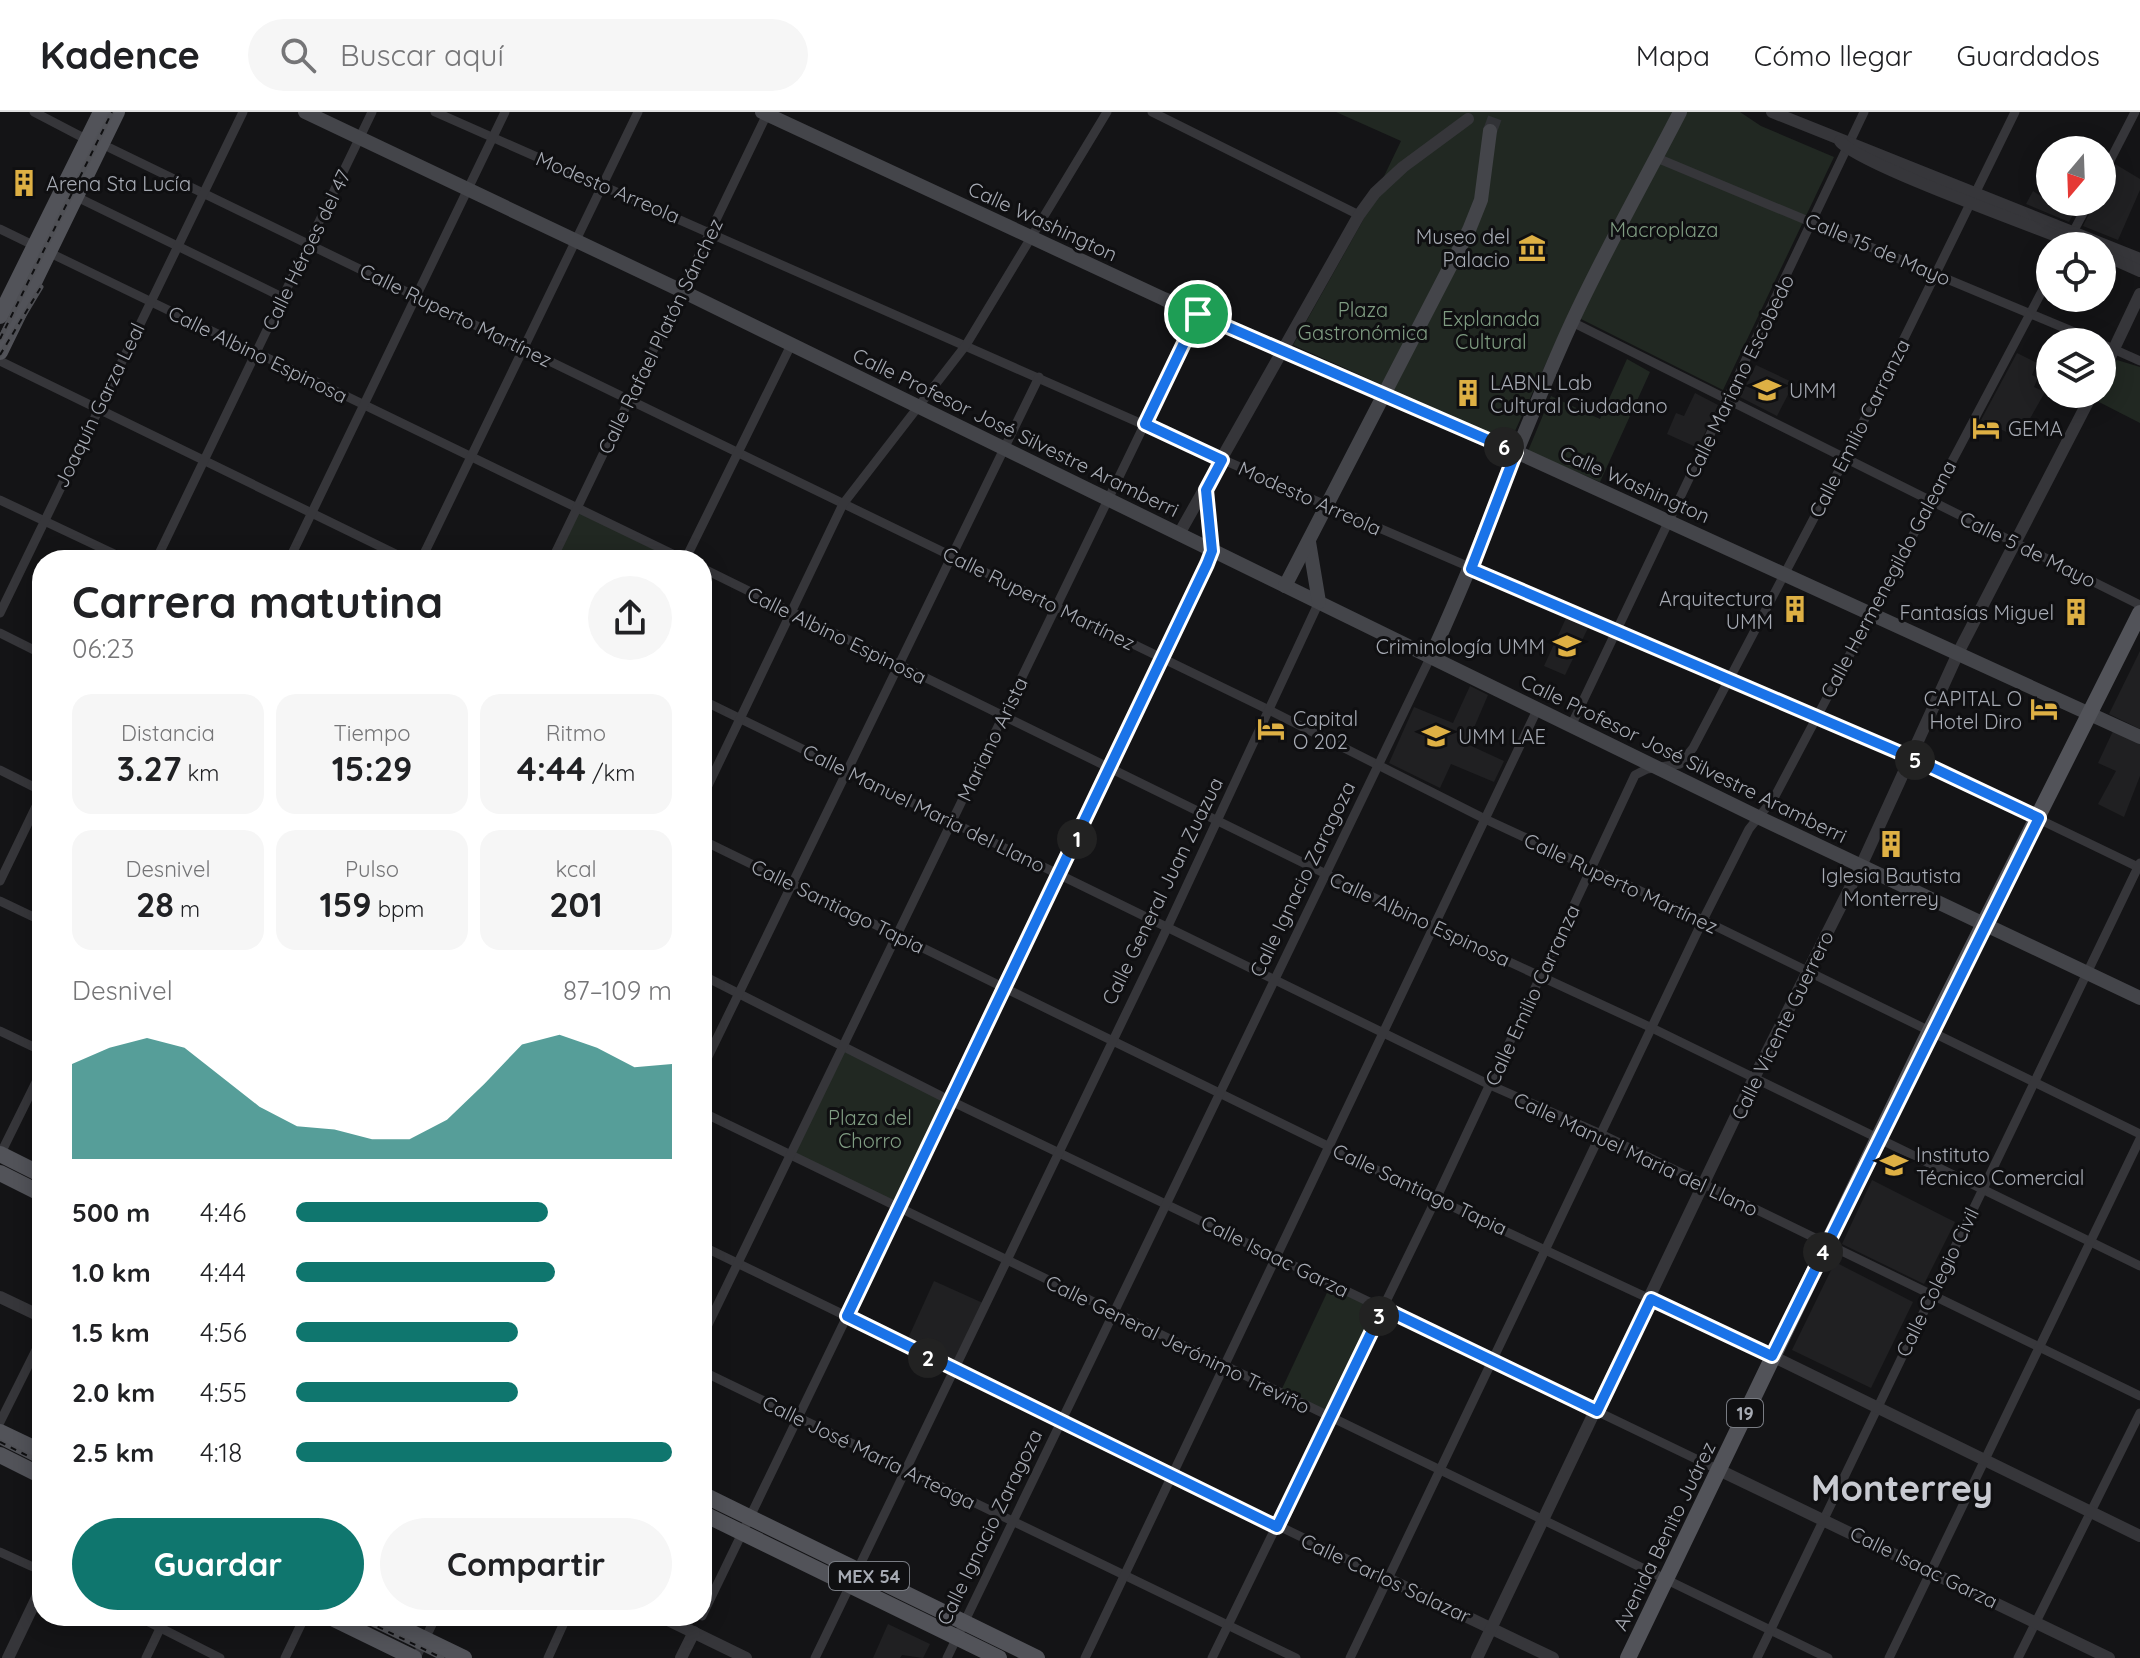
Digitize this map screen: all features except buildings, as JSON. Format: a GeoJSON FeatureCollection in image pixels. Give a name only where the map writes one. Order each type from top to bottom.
{"type":"FeatureCollection","features":[{"type":"Feature","properties":{"kind":"main road"},"geometry":{"type":"LineString","coordinates":[[57,217],[51,199],[92,112]]}},
{"type":"Feature","properties":{"kind":"main road"},"geometry":{"type":"LineString","coordinates":[[0,352],[57,217],[78,158],[101,112]]}},
{"type":"Feature","properties":{"kind":"main road"},"geometry":{"type":"LineString","coordinates":[[57,217],[84,178],[117,112]]}},
{"type":"Feature","properties":{"kind":"main road"},"geometry":{"type":"LineString","coordinates":[[57,217],[74,214],[127,112]]}},
{"type":"Feature","properties":{"kind":"main road","name":"Calle Profesor José Silvestre Aramberri"},"geometry":{"type":"LineString","coordinates":[[305,112],[682,291],[1760,818],[2140,998]]}},
{"type":"Feature","properties":{"kind":"main road","name":"Calle Ignacio Zaragoza"},"geometry":{"type":"LineString","coordinates":[[1431,656],[1471,569],[1516,452],[1572,322],[1680,112]]}},
{"type":"Feature","properties":{"kind":"main road","name":"Calle Washington"},"geometry":{"type":"LineString","coordinates":[[766,113],[1031,239],[1670,521],[1959,651],[2140,737]]}},
{"type":"Feature","properties":{"kind":"main road"},"geometry":{"type":"LineString","coordinates":[[1285,586],[1386,394],[1481,200],[1490,131]]}},
{"type":"Feature","properties":{"kind":"main road"},"geometry":{"type":"LineString","coordinates":[[0,316],[41,249]]}},
{"type":"Feature","properties":{"kind":"main road"},"geometry":{"type":"LineString","coordinates":[[1309,542],[1319,602]]}},
{"type":"Feature","properties":{"kind":"main road","name":"Avenida Benito Juárez"},"geometry":{"type":"LineString","coordinates":[[1628,1658],[1930,1030],[1987,924],[2140,613]]}},
{"type":"Feature","properties":{"kind":"main road"},"geometry":{"type":"LineString","coordinates":[[0,1154],[32,1170]]}},
{"type":"Feature","properties":{"kind":"main road"},"geometry":{"type":"LineString","coordinates":[[0,1173],[32,1189]]}},
{"type":"Feature","properties":{"kind":"main road"},"geometry":{"type":"LineString","coordinates":[[0,1432],[32,1447]]}},
{"type":"Feature","properties":{"kind":"main road"},"geometry":{"type":"LineString","coordinates":[[0,1455],[32,1471]]}},
{"type":"Feature","properties":{"kind":"main road","name":"MEX 54"},"geometry":{"type":"LineString","coordinates":[[712,1499],[750,1517],[854,1578]]}},
{"type":"Feature","properties":{"kind":"main road","name":"MEX 54"},"geometry":{"type":"LineString","coordinates":[[712,1518],[854,1578],[961,1630],[1037,1658]]}},
{"type":"Feature","properties":{"kind":"main road"},"geometry":{"type":"LineString","coordinates":[[349,1626],[415,1658]]}},
{"type":"Feature","properties":{"kind":"main road"},"geometry":{"type":"LineString","coordinates":[[397,1626],[464,1658]]}},
{"type":"Feature","properties":{"kind":"main road","name":"MEX 54"},"geometry":{"type":"LineString","coordinates":[[961,1630],[999,1658]]}},
{"type":"Feature","properties":{"kind":"street"},"geometry":{"type":"LineString","coordinates":[[34,112],[80,136]]}},
{"type":"Feature","properties":{"kind":"street","name":"Joaquín Garza Leal"},"geometry":{"type":"LineString","coordinates":[[0,613],[243,112]]}},
{"type":"Feature","properties":{"kind":"street","name":"Calle Héroes del 47"},"geometry":{"type":"LineString","coordinates":[[161,550],[372,112]]}},
{"type":"Feature","properties":{"kind":"street","name":"Modesto Arreola"},"geometry":{"type":"LineString","coordinates":[[435,112],[1471,569],[1910,757],[2139,866]]}},
{"type":"Feature","properties":{"kind":"street"},"geometry":{"type":"LineString","coordinates":[[293,550],[505,112]]}},
{"type":"Feature","properties":{"kind":"street"},"geometry":{"type":"LineString","coordinates":[[426,550],[638,112]]}},
{"type":"Feature","properties":{"kind":"street"},"geometry":{"type":"LineString","coordinates":[[712,776],[843,504],[966,345],[1107,112]]}},
{"type":"Feature","properties":{"kind":"street"},"geometry":{"type":"LineString","coordinates":[[1152,112],[1359,215]]}},
{"type":"Feature","properties":{"kind":"street"},"geometry":{"type":"LineString","coordinates":[[1772,112],[2053,232]]}},
{"type":"Feature","properties":{"kind":"street","name":"Calle Mariano Escobedo"},"geometry":{"type":"LineString","coordinates":[[1571,726],[1813,222],[1845,144],[1864,112]]}},
{"type":"Feature","properties":{"kind":"street","name":"Calle Emilio Carranza"},"geometry":{"type":"LineString","coordinates":[[1212,1658],[1436,1199],[1635,775],[1685,760],[1730,681],[1845,459],[2015,112]]}},
{"type":"Feature","properties":{"kind":"street"},"geometry":{"type":"LineString","coordinates":[[2116,149],[2135,112]]}},
{"type":"Feature","properties":{"kind":"street","name":"Calle Rafael Platón Sánchez"},"geometry":{"type":"LineString","coordinates":[[557,550],[766,113]]}},
{"type":"Feature","properties":{"kind":"street"},"geometry":{"type":"LineString","coordinates":[[1179,534],[1359,215],[1403,167],[1468,119]]}},
{"type":"Feature","properties":{"kind":"street","name":"Calle Ruperto Martínez"},"geometry":{"type":"LineString","coordinates":[[110,148],[1165,659],[1485,819],[1930,1030],[2140,1137]]}},
{"type":"Feature","properties":{"kind":"street","name":"Calle 15 de Mayo"},"geometry":{"type":"LineString","coordinates":[[1657,158],[2068,328]]}},
{"type":"Feature","properties":{"kind":"street"},"geometry":{"type":"LineString","coordinates":[[83,200],[282,297]]}},
{"type":"Feature","properties":{"kind":"street","name":"Calle Albino Espinosa"},"geometry":{"type":"LineString","coordinates":[[0,229],[664,550]]}},
{"type":"Feature","properties":{"kind":"street"},"geometry":{"type":"LineString","coordinates":[[2116,252],[2140,259]]}},
{"type":"Feature","properties":{"kind":"street"},"geometry":{"type":"LineString","coordinates":[[2116,260],[2140,271]]}},
{"type":"Feature","properties":{"kind":"street"},"geometry":{"type":"LineString","coordinates":[[2116,329],[2140,294]]}},
{"type":"Feature","properties":{"kind":"street","name":"Calle Hermenegildo Galeana"},"geometry":{"type":"LineString","coordinates":[[1350,1658],[1749,829],[1760,818],[2036,302]]}},
{"type":"Feature","properties":{"kind":"street","name":"Mariano Arista"},"geometry":{"type":"LineString","coordinates":[[712,1316],[1198,314]]}},
{"type":"Feature","properties":{"kind":"street","name":"Calle 5 de Mayo"},"geometry":{"type":"LineString","coordinates":[[1572,322],[1728,397],[1845,459],[2140,605]]}},
{"type":"Feature","properties":{"kind":"street"},"geometry":{"type":"LineString","coordinates":[[690,550],[791,345]]}},
{"type":"Feature","properties":{"kind":"street","name":"Calle 15 de Mayo"},"geometry":{"type":"LineString","coordinates":[[2116,350],[2140,361]]}},
{"type":"Feature","properties":{"kind":"street"},"geometry":{"type":"LineString","coordinates":[[0,361],[387,550]]}},
{"type":"Feature","properties":{"kind":"street"},"geometry":{"type":"LineString","coordinates":[[712,1048],[1002,447],[1039,377]]}},
{"type":"Feature","properties":{"kind":"street","name":"Calle Vicente Guerrero"},"geometry":{"type":"LineString","coordinates":[[1477,1658],[1754,1078],[1861,866],[1959,651],[2085,408]]}},
{"type":"Feature","properties":{"kind":"street"},"geometry":{"type":"LineString","coordinates":[[712,1596],[1003,988],[1165,659],[1212,551],[1206,490]]}},
{"type":"Feature","properties":{"kind":"street"},"geometry":{"type":"LineString","coordinates":[[0,500],[105,550]]}},
{"type":"Feature","properties":{"kind":"street","name":"Calle Albino Espinosa"},"geometry":{"type":"LineString","coordinates":[[712,573],[1434,927],[1652,1028],[2140,1266]]}},
{"type":"Feature","properties":{"kind":"street","name":"Calle General Juan Zuazua"},"geometry":{"type":"LineString","coordinates":[[815,1658],[1168,927],[1319,602]]}},
{"type":"Feature","properties":{"kind":"street"},"geometry":{"type":"LineString","coordinates":[[0,633],[32,649]]}},
{"type":"Feature","properties":{"kind":"street","name":"Calle Ignacio Zaragoza"},"geometry":{"type":"LineString","coordinates":[[947,1658],[1431,656]]}},
{"type":"Feature","properties":{"kind":"street","name":"Calle Manuel Maria del Llano"},"geometry":{"type":"LineString","coordinates":[[712,705],[1490,1085],[1601,1134],[1825,1246],[2140,1396]]}},
{"type":"Feature","properties":{"kind":"street"},"geometry":{"type":"LineString","coordinates":[[1085,1658],[1537,710]]}},
{"type":"Feature","properties":{"kind":"street"},"geometry":{"type":"LineString","coordinates":[[0,770],[32,788]]}},
{"type":"Feature","properties":{"kind":"street"},"geometry":{"type":"LineString","coordinates":[[0,881],[32,814]]}},
{"type":"Feature","properties":{"kind":"street","name":"Calle Santiago Tapia"},"geometry":{"type":"LineString","coordinates":[[712,845],[1436,1199],[1877,1406],[2140,1536]]}},
{"type":"Feature","properties":{"kind":"street","name":"Calle Colegio Civil"},"geometry":{"type":"LineString","coordinates":[[1757,1658],[2139,866]]}},
{"type":"Feature","properties":{"kind":"street"},"geometry":{"type":"LineString","coordinates":[[0,901],[32,916]]}},
{"type":"Feature","properties":{"kind":"street","name":"Calle Isaac Garza"},"geometry":{"type":"LineString","coordinates":[[712,980],[951,1101],[2109,1658]]}},
{"type":"Feature","properties":{"kind":"street"},"geometry":{"type":"LineString","coordinates":[[0,1031],[32,1046]]}},
{"type":"Feature","properties":{"kind":"street"},"geometry":{"type":"LineString","coordinates":[[0,1154],[32,1090]]}},
{"type":"Feature","properties":{"kind":"street","name":"Calle General Jerónimo Treviño"},"geometry":{"type":"LineString","coordinates":[[712,1117],[1544,1523],[1828,1658]]}},
{"type":"Feature","properties":{"kind":"street"},"geometry":{"type":"LineString","coordinates":[[1889,1658],[2140,1137]]}},
{"type":"Feature","properties":{"kind":"street","name":"Calle Carlos Salazar"},"geometry":{"type":"LineString","coordinates":[[712,1251],[954,1371],[1553,1658]]}},
{"type":"Feature","properties":{"kind":"street"},"geometry":{"type":"LineString","coordinates":[[0,1297],[32,1312]]}},
{"type":"Feature","properties":{"kind":"street"},"geometry":{"type":"LineString","coordinates":[[0,1422],[32,1358]]}},
{"type":"Feature","properties":{"kind":"street","name":"Calle José María Arteaga"},"geometry":{"type":"LineString","coordinates":[[712,1376],[1296,1658]]}},
{"type":"Feature","properties":{"kind":"street"},"geometry":{"type":"LineString","coordinates":[[2018,1658],[2140,1413]]}},
{"type":"Feature","properties":{"kind":"street"},"geometry":{"type":"LineString","coordinates":[[0,1552],[32,1566]]}},
{"type":"Feature","properties":{"kind":"street"},"geometry":{"type":"LineString","coordinates":[[8,1658],[32,1608]]}},
{"type":"Feature","properties":{"kind":"street"},"geometry":{"type":"LineString","coordinates":[[285,1658],[300,1626]]}},
{"type":"Feature","properties":{"kind":"street"},"geometry":{"type":"LineString","coordinates":[[415,1658],[431,1626]]}},
{"type":"Feature","properties":{"kind":"street"},"geometry":{"type":"LineString","coordinates":[[548,1658],[562,1626]]}},
{"type":"Feature","properties":{"kind":"street"},"geometry":{"type":"LineString","coordinates":[[681,1626],[746,1658]]}},
{"type":"Feature","properties":{"kind":"street"},"geometry":{"type":"LineString","coordinates":[[681,1658],[697,1626]]}},
{"type":"Feature","properties":{"kind":"street"},"geometry":{"type":"LineString","coordinates":[[146,1658],[161,1627],[220,1658]]}},
{"type":"Feature","properties":{"kind":"shaded area"},"geometry":{"type":"Polygon","coordinates":[[[2116,165],[2140,179],[2140,190],[2118,240],[2116,232],[2098,232],[2083,226],[2088,216],[2116,216],[2116,165]]]}},
{"type":"Feature","properties":{"kind":"shaded area"},"geometry":{"type":"Polygon","coordinates":[[[2033,191],[2036,193],[2036,208],[2026,204],[2033,191]]]}},
{"type":"Feature","properties":{"kind":"shaded area"},"geometry":{"type":"Polygon","coordinates":[[[2055,216],[2072,216],[2069,222],[2055,216]]]}},
{"type":"Feature","properties":{"kind":"shaded area"},"geometry":{"type":"Polygon","coordinates":[[[2017,353],[2036,362],[2032,375],[2036,377],[2036,408],[2019,438],[1981,420],[2017,353]]]}},
{"type":"Feature","properties":{"kind":"shaded area","name":"UMM"},"geometry":{"type":"Polygon","coordinates":[[[1756,365],[1794,383],[1777,416],[1740,397],[1756,365]]]}},
{"type":"Feature","properties":{"kind":"shaded area"},"geometry":{"type":"Polygon","coordinates":[[[1695,393],[1718,405],[1698,448],[1667,434],[1676,413],[1684,416],[1695,393]]]}},
{"type":"Feature","properties":{"kind":"shaded area","name":"Criminología UMM"},"geometry":{"type":"Polygon","coordinates":[[[1567,616],[1589,626],[1565,675],[1544,666],[1567,616]]]}},
{"type":"Feature","properties":{"kind":"shaded area"},"geometry":{"type":"Polygon","coordinates":[[[2140,651],[2140,729],[2109,714],[2140,651]]]}},
{"type":"Feature","properties":{"kind":"shaded area","name":"UMM LAE"},"geometry":{"type":"Polygon","coordinates":[[[1470,686],[1488,695],[1467,744],[1504,761],[1494,782],[1451,764],[1440,788],[1389,763],[1414,707],[1453,723],[1470,686]]]}},
{"type":"Feature","properties":{"kind":"shaded area"},"geometry":{"type":"Polygon","coordinates":[[[2113,731],[2140,743],[2140,776],[2124,817],[2098,804],[2116,771],[2098,763],[2113,731]]]}},
{"type":"Feature","properties":{"kind":"shaded area"},"geometry":{"type":"Polygon","coordinates":[[[1872,1180],[1955,1222],[1924,1284],[1842,1244],[1872,1180]]]}},
{"type":"Feature","properties":{"kind":"shaded area"},"geometry":{"type":"Polygon","coordinates":[[[1835,1262],[1913,1302],[1871,1388],[1792,1350],[1835,1262]]]}},
{"type":"Feature","properties":{"kind":"shaded area"},"geometry":{"type":"Polygon","coordinates":[[[934,1281],[983,1303],[955,1365],[906,1343],[934,1281]]]}},
{"type":"Feature","properties":{"kind":"shaded area"},"geometry":{"type":"Polygon","coordinates":[[[888,1624],[930,1644],[923,1658],[902,1655],[900,1658],[873,1658],[888,1624]]]}},
{"type":"Feature","properties":{"kind":"green space","name":"Macroplaza"},"geometry":{"type":"Polygon","coordinates":[[[1336,112],[1740,112],[1761,126],[1834,157],[1723,390],[1569,313],[1510,442],[1293,345],[1362,222],[1401,141],[1336,112]]]}},
{"type":"Feature","properties":{"kind":"green space"},"geometry":{"type":"Polygon","coordinates":[[[1627,359],[1650,372],[1600,482],[1528,451],[1551,396],[1600,419],[1627,359]]]}},
{"type":"Feature","properties":{"kind":"green space"},"geometry":{"type":"Polygon","coordinates":[[[2116,361],[2140,367],[2140,423],[2111,408],[2116,408],[2116,361]]]}},
{"type":"Feature","properties":{"kind":"green space"},"geometry":{"type":"Polygon","coordinates":[[[578,509],[664,550],[557,550],[578,509]]]}},
{"type":"Feature","properties":{"kind":"green space","name":"Plaza del Chorro"},"geometry":{"type":"Polygon","coordinates":[[[843,1044],[951,1101],[898,1208],[790,1156],[843,1044]]]}},
{"type":"Feature","properties":{"kind":"green space"},"geometry":{"type":"Polygon","coordinates":[[[1332,1282],[1383,1308],[1330,1417],[1280,1393],[1332,1282]]]}},
{"type":"Feature","properties":{"kind":"tunnel"},"geometry":{"type":"LineString","coordinates":[[1490,131],[1497,112]]}},
{"type":"Feature","properties":{"kind":"railway"},"geometry":{"type":"LineString","coordinates":[[0,339],[112,112]]}},
{"type":"Feature","properties":{"kind":"railway"},"geometry":{"type":"LineString","coordinates":[[0,355],[41,287]]}},
{"type":"Feature","properties":{"kind":"railway"},"geometry":{"type":"LineString","coordinates":[[0,1442],[32,1458]]}},
{"type":"Feature","properties":{"kind":"railway"},"geometry":{"type":"LineString","coordinates":[[376,1626],[442,1658]]}},
{"type":"Feature","properties":{"kind":"place","name":"Arena Sta Lucía"},"geometry":{"type":"Point","coordinates":[24,183]}},
{"type":"Feature","properties":{"kind":"place","name":"Museo del Palacio"},"geometry":{"type":"Point","coordinates":[1532,248]}},
{"type":"Feature","properties":{"kind":"place","name":"UMM"},"geometry":{"type":"Point","coordinates":[1767,390]}},
{"type":"Feature","properties":{"kind":"place","name":"LABNL Lab Cultural Ciudadano"},"geometry":{"type":"Point","coordinates":[1468,393]}},
{"type":"Feature","properties":{"kind":"place","name":"GEMA"},"geometry":{"type":"Point","coordinates":[1986,428]}},
{"type":"Feature","properties":{"kind":"place","name":"Arquitectura UMM"},"geometry":{"type":"Point","coordinates":[1795,609]}},
{"type":"Feature","properties":{"kind":"place","name":"Fantasías Miguel"},"geometry":{"type":"Point","coordinates":[2076,612]}},
{"type":"Feature","properties":{"kind":"place","name":"Criminología UMM"},"geometry":{"type":"Point","coordinates":[1567,646]}},
{"type":"Feature","properties":{"kind":"place","name":"CAPITAL O Hotel Diro"},"geometry":{"type":"Point","coordinates":[2044,709]}},
{"type":"Feature","properties":{"kind":"place","name":"Capital O 202"},"geometry":{"type":"Point","coordinates":[1271,729]}},
{"type":"Feature","properties":{"kind":"place","name":"UMM LAE"},"geometry":{"type":"Point","coordinates":[1436,736]}},
{"type":"Feature","properties":{"kind":"place","name":"Iglesia Bautista Monterrey"},"geometry":{"type":"Point","coordinates":[1891,844]}},
{"type":"Feature","properties":{"kind":"place","name":"Instituto Técnico Comercial"},"geometry":{"type":"Point","coordinates":[1894,1165]}},
{"type":"Feature","properties":{"kind":"district","name":"Monterrey"},"geometry":{"type":"Point","coordinates":[1902,1487]}},
{"type":"Feature","properties":{"kind":"route"},"geometry":{"type":"LineString","coordinates":[[1198,314],[1516,452],[1471,569],[1910,757],[2039,818],[1930,1030],[1772,1356],[1651,1299],[1597,1411],[1383,1308],[1277,1527],[847,1316],[1003,988],[1165,659],[1212,551],[1206,490],[1222,460],[1145,424],[1198,314]]}},
{"type":"Feature","properties":{"kind":"park label","name":"Plaza Gastronómica"},"geometry":{"type":"Point","coordinates":[1363,320]}},
{"type":"Feature","properties":{"kind":"park label","name":"Explanada Cultural"},"geometry":{"type":"Point","coordinates":[1491,330]}}]}
